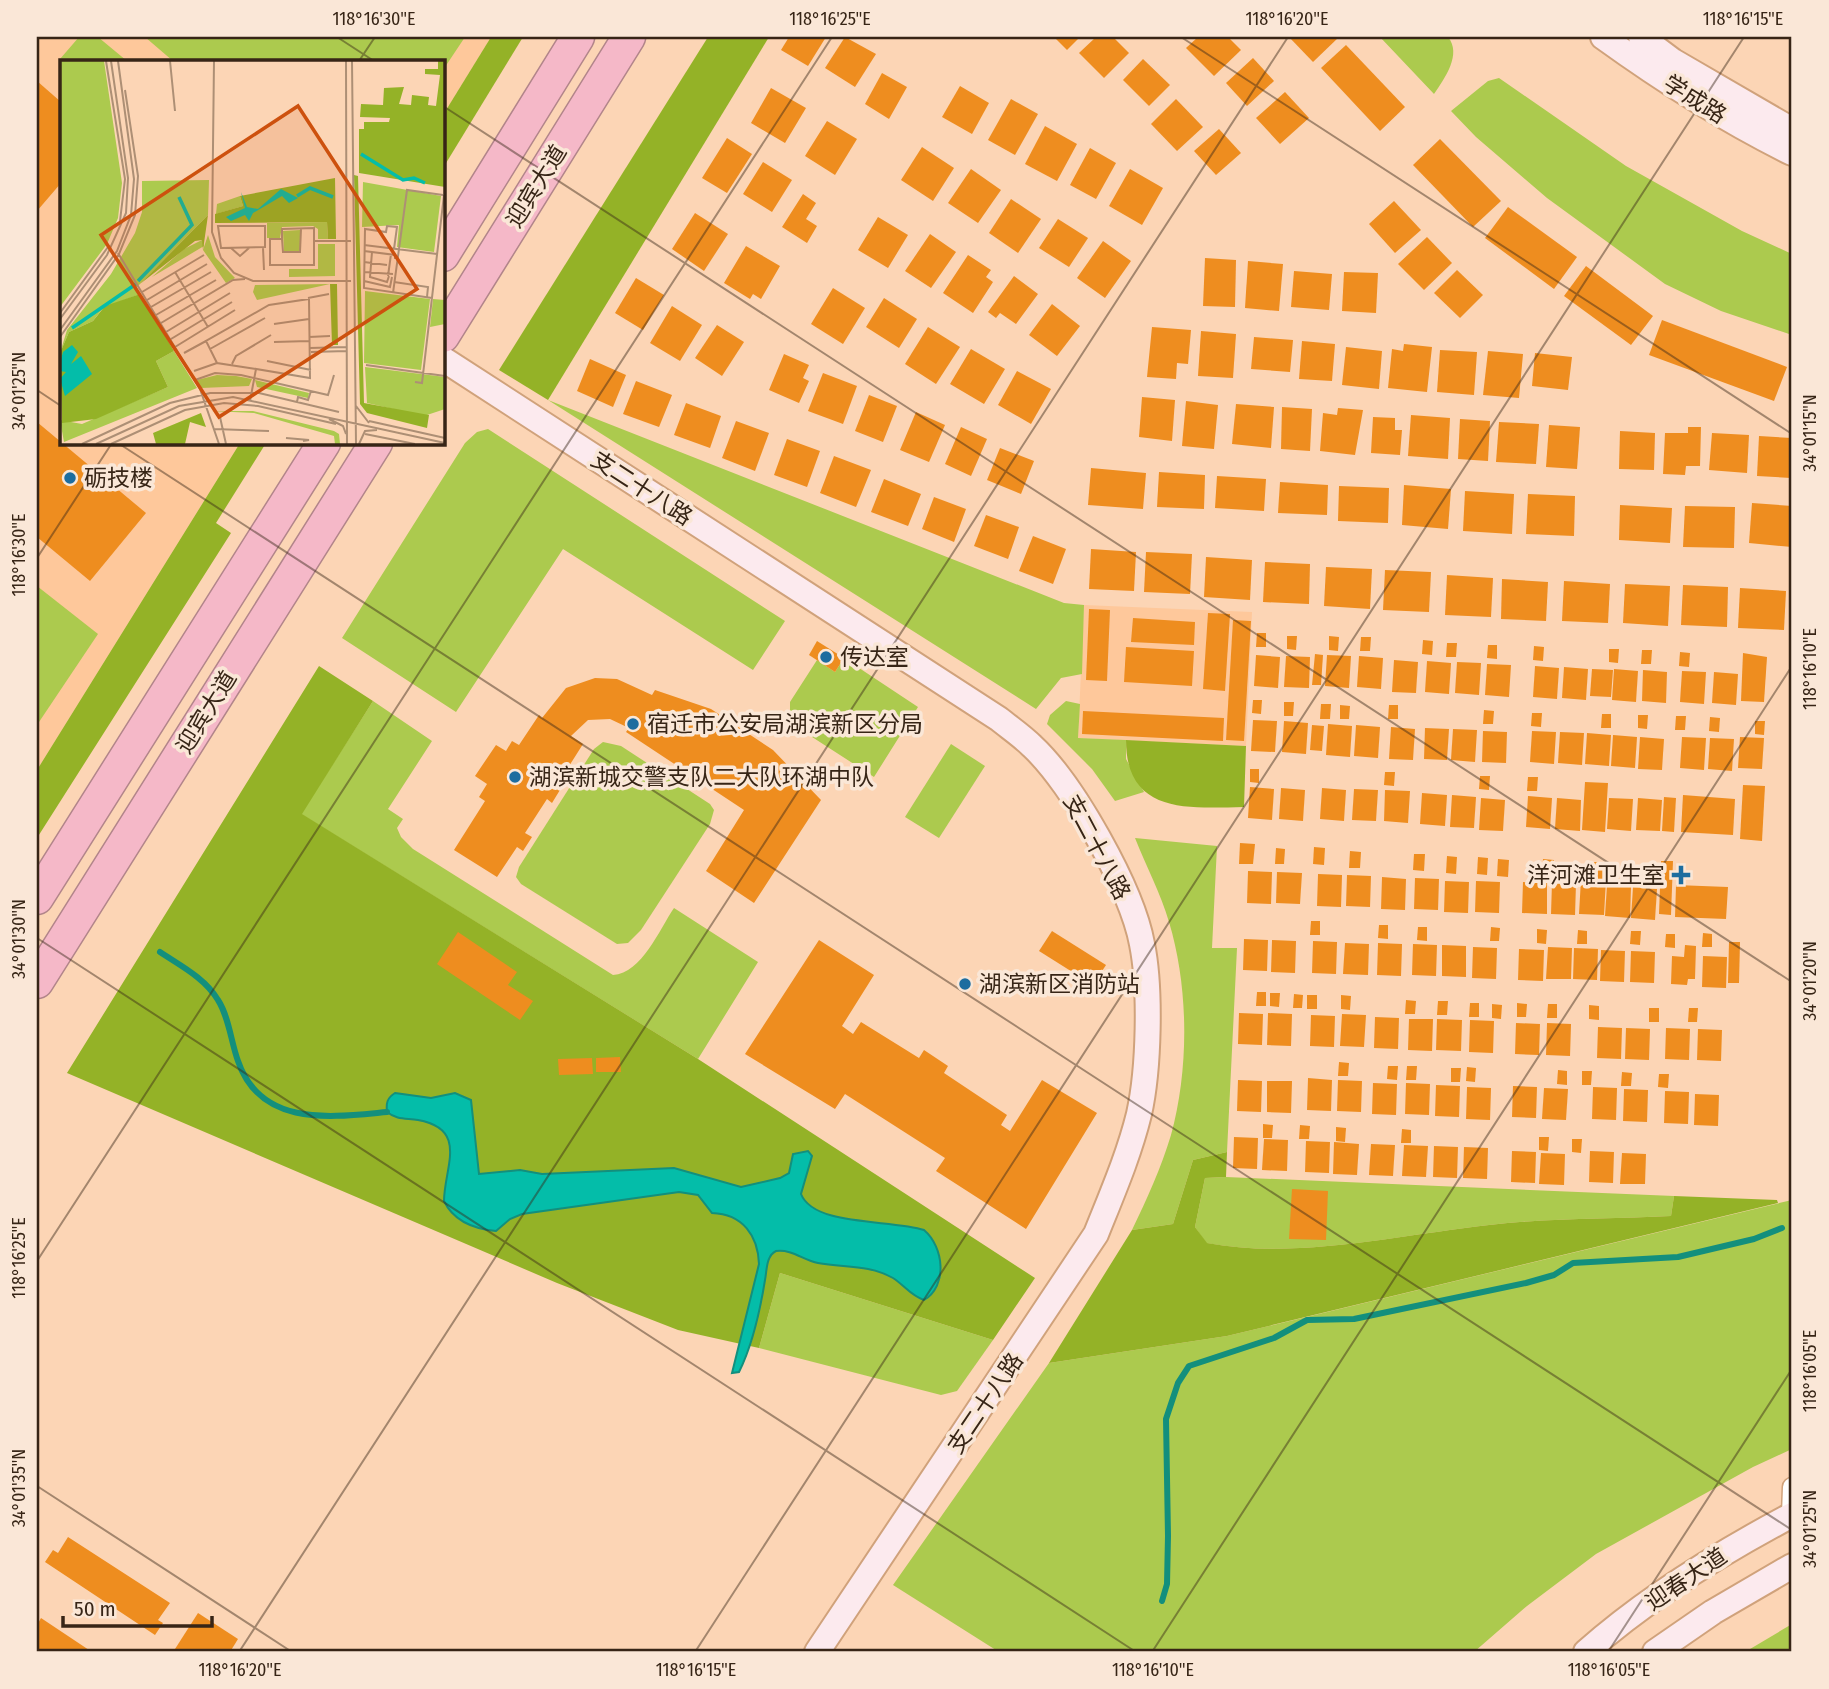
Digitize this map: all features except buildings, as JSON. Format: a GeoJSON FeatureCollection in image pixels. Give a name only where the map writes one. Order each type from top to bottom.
{"type":"FeatureCollection","features":[{"type":"Feature","properties":{"kind":"highway","name":"迎宾大道"},"geometry":{"type":"LineString","coordinates":[[444,253],[578,37]]}},
{"type":"Feature","properties":{"kind":"highway","name":"迎宾大道"},"geometry":{"type":"LineString","coordinates":[[444,334],[629,37]]}},
{"type":"Feature","properties":{"kind":"highway","name":"迎宾大道"},"geometry":{"type":"LineString","coordinates":[[37,898],[323,444]]}},
{"type":"Feature","properties":{"kind":"highway","name":"迎宾大道"},"geometry":{"type":"LineString","coordinates":[[37,982],[375,444]]}},
{"type":"Feature","properties":{"kind":"street","name":"学成路"},"geometry":{"type":"LineString","coordinates":[[1603,37],[1651,72],[1739,127],[1792,153]]}},
{"type":"Feature","properties":{"kind":"street","name":"学成路"},"geometry":{"type":"LineString","coordinates":[[1641,37],[1674,61],[1792,130]]}},
{"type":"Feature","properties":{"kind":"street","name":"支二十八路"},"geometry":{"type":"LineString","coordinates":[[444,360],[999,719],[1032,746],[1091,826],[1119,878],[1142,944],[1147,1028],[1146,1072],[1139,1113],[1123,1169],[1096,1234],[817,1652]]}},
{"type":"Feature","properties":{"kind":"street"},"geometry":{"type":"LineString","coordinates":[[1792,1487],[1792,1515]]}},
{"type":"Feature","properties":{"kind":"street","name":"迎春大道"},"geometry":{"type":"LineString","coordinates":[[1586,1652],[1607,1633],[1722,1553],[1792,1515]]}},
{"type":"Feature","properties":{"kind":"street","name":"迎春大道"},"geometry":{"type":"LineString","coordinates":[[1655,1652],[1713,1612],[1792,1566]]}},
{"type":"Feature","properties":{"kind":"shaded area"},"geometry":{"type":"Polygon","coordinates":[[[37,37],[491,37],[444,113],[444,60],[60,60],[60,444],[239,444],[37,770],[37,37]]]}},
{"type":"Feature","properties":{"kind":"shaded area"},"geometry":{"type":"Polygon","coordinates":[[[1084,605],[1252,612],[1246,746],[1078,738],[1084,605]]]}},
{"type":"Feature","properties":{"kind":"green space"},"geometry":{"type":"Polygon","coordinates":[[[79,37],[98,37],[126,60],[60,60],[79,37]]]}},
{"type":"Feature","properties":{"kind":"green space"},"geometry":{"type":"Polygon","coordinates":[[[145,37],[465,37],[444,68],[444,60],[172,60],[145,37]]]}},
{"type":"Feature","properties":{"kind":"green space"},"geometry":{"type":"Polygon","coordinates":[[[491,37],[523,37],[444,166],[444,113],[491,37]]]}},
{"type":"Feature","properties":{"kind":"green space"},"geometry":{"type":"Polygon","coordinates":[[[708,37],[769,37],[548,400],[499,370],[708,37]]]}},
{"type":"Feature","properties":{"kind":"green space"},"geometry":{"type":"Polygon","coordinates":[[[1380,37],[1448,37],[1452,44],[1453,58],[1434,94],[1380,37]]]}},
{"type":"Feature","properties":{"kind":"green space"},"geometry":{"type":"Polygon","coordinates":[[[1499,78],[1626,166],[1742,231],[1792,254],[1792,335],[1721,311],[1665,284],[1547,198],[1476,137],[1451,111],[1488,81],[1499,78]]]}},
{"type":"Feature","properties":{"kind":"green space"},"geometry":{"type":"Polygon","coordinates":[[[548,400],[1064,603],[1084,605],[1082,674],[1061,678],[1036,709],[548,400]]]}},
{"type":"Feature","properties":{"kind":"green space"},"geometry":{"type":"Polygon","coordinates":[[[488,429],[785,621],[753,670],[563,549],[456,712],[342,638],[465,443],[477,432],[488,429]]]}},
{"type":"Feature","properties":{"kind":"green space"},"geometry":{"type":"Polygon","coordinates":[[[239,444],[265,444],[216,523],[231,533],[37,838],[37,770],[239,444]]]}},
{"type":"Feature","properties":{"kind":"green space"},"geometry":{"type":"Polygon","coordinates":[[[37,586],[98,634],[37,725],[37,586]]]}},
{"type":"Feature","properties":{"kind":"green space"},"geometry":{"type":"Polygon","coordinates":[[[844,658],[918,707],[874,777],[809,735],[790,716],[790,702],[817,660],[835,672],[844,658]]]}},
{"type":"Feature","properties":{"kind":"green space"},"geometry":{"type":"Polygon","coordinates":[[[319,666],[373,701],[302,814],[698,1059],[1035,1278],[993,1340],[780,1273],[759,1348],[678,1330],[557,1283],[67,1073],[319,666]]]}},
{"type":"Feature","properties":{"kind":"green space"},"geometry":{"type":"Polygon","coordinates":[[[373,701],[432,741],[388,809],[403,819],[397,828],[401,837],[413,849],[613,975],[633,967],[641,959],[674,908],[758,962],[698,1059],[301,814],[373,701]]]}},
{"type":"Feature","properties":{"kind":"green space"},"geometry":{"type":"Polygon","coordinates":[[[1066,701],[1080,704],[1078,738],[1126,740],[1126,759],[1144,792],[1115,801],[1092,769],[1047,724],[1050,715],[1066,701]]]}},
{"type":"Feature","properties":{"kind":"green space"},"geometry":{"type":"Polygon","coordinates":[[[1126,740],[1246,746],[1244,807],[1182,806],[1164,802],[1149,794],[1137,782],[1129,764],[1126,740]]]}},
{"type":"Feature","properties":{"kind":"green space"},"geometry":{"type":"Polygon","coordinates":[[[603,742],[621,746],[710,804],[714,810],[710,824],[641,930],[628,943],[617,944],[521,884],[516,877],[519,867],[594,749],[603,742]]]}},
{"type":"Feature","properties":{"kind":"green space"},"geometry":{"type":"Polygon","coordinates":[[[951,744],[985,766],[939,838],[905,817],[951,744]]]}},
{"type":"Feature","properties":{"kind":"green space"},"geometry":{"type":"Polygon","coordinates":[[[1135,838],[1217,846],[1212,948],[1237,948],[1227,1152],[1193,1160],[1173,1224],[1132,1230],[1171,1135],[1184,1056],[1183,1001],[1176,947],[1162,901],[1135,838]]]}},
{"type":"Feature","properties":{"kind":"green space"},"geometry":{"type":"Polygon","coordinates":[[[1227,1152],[1226,1177],[1205,1178],[1195,1227],[1207,1243],[1241,1248],[1276,1249],[1347,1244],[1512,1223],[1671,1216],[1674,1196],[1777,1200],[1778,1203],[1227,1336],[1049,1363],[1132,1230],[1173,1224],[1193,1160],[1227,1152]]]}},
{"type":"Feature","properties":{"kind":"green space"},"geometry":{"type":"Polygon","coordinates":[[[1205,1178],[1674,1196],[1671,1216],[1512,1223],[1348,1244],[1276,1249],[1240,1248],[1206,1243],[1195,1227],[1205,1178]]]}},
{"type":"Feature","properties":{"kind":"green space"},"geometry":{"type":"Polygon","coordinates":[[[1792,1200],[1792,1449],[1753,1467],[1596,1554],[1527,1606],[1474,1652],[999,1652],[893,1585],[1049,1363],[1227,1336],[1792,1200]]]}},
{"type":"Feature","properties":{"kind":"green space"},"geometry":{"type":"Polygon","coordinates":[[[780,1273],[993,1340],[957,1391],[941,1395],[759,1348],[780,1273]]]}},
{"type":"Feature","properties":{"kind":"green space"},"geometry":{"type":"Polygon","coordinates":[[[1792,1624],[1792,1652],[1745,1652],[1792,1624]]]}},
{"type":"Feature","properties":{"kind":"water"},"geometry":{"type":"Polygon","coordinates":[[[395,1093],[431,1098],[455,1093],[471,1100],[479,1174],[520,1170],[542,1174],[674,1168],[741,1187],[780,1178],[789,1173],[793,1154],[808,1151],[812,1156],[801,1194],[809,1205],[837,1217],[924,1230],[931,1237],[939,1256],[940,1276],[937,1286],[924,1300],[893,1278],[874,1270],[818,1263],[776,1251],[770,1256],[748,1350],[739,1372],[732,1373],[759,1264],[756,1244],[747,1228],[740,1222],[723,1214],[712,1213],[698,1195],[679,1192],[522,1214],[510,1219],[496,1231],[473,1226],[453,1214],[444,1201],[450,1152],[449,1141],[444,1132],[434,1125],[398,1118],[387,1112],[388,1101],[395,1093]]]}},
{"type":"Feature","properties":{"kind":"waterway"},"geometry":{"type":"LineString","coordinates":[[160,952],[192,973],[213,992],[225,1014],[238,1061],[249,1083],[263,1098],[300,1114],[344,1116],[387,1112]]}},
{"type":"Feature","properties":{"kind":"waterway"},"geometry":{"type":"LineString","coordinates":[[1162,1601],[1167,1584],[1166,1419],[1178,1383],[1189,1366],[1274,1338],[1307,1320],[1354,1319],[1526,1283],[1554,1275],[1573,1263],[1678,1257],[1754,1239],[1782,1228]]}},
{"type":"Feature","properties":{"kind":"place","name":"砺技楼"},"geometry":{"type":"Point","coordinates":[70,478]}},
{"type":"Feature","properties":{"kind":"place","name":"传达室"},"geometry":{"type":"Point","coordinates":[826,657]}},
{"type":"Feature","properties":{"kind":"place","name":"宿迁市公安局湖滨新区分局"},"geometry":{"type":"Point","coordinates":[633,724]}},
{"type":"Feature","properties":{"kind":"place","name":"湖滨新城交警支队二大队环湖中队"},"geometry":{"type":"Point","coordinates":[515,777]}},
{"type":"Feature","properties":{"kind":"place","name":"洋河滩卫生室"},"geometry":{"type":"Point","coordinates":[1681,875]}},
{"type":"Feature","properties":{"kind":"place","name":"湖滨新区消防站"},"geometry":{"type":"Point","coordinates":[965,984]}}]}
